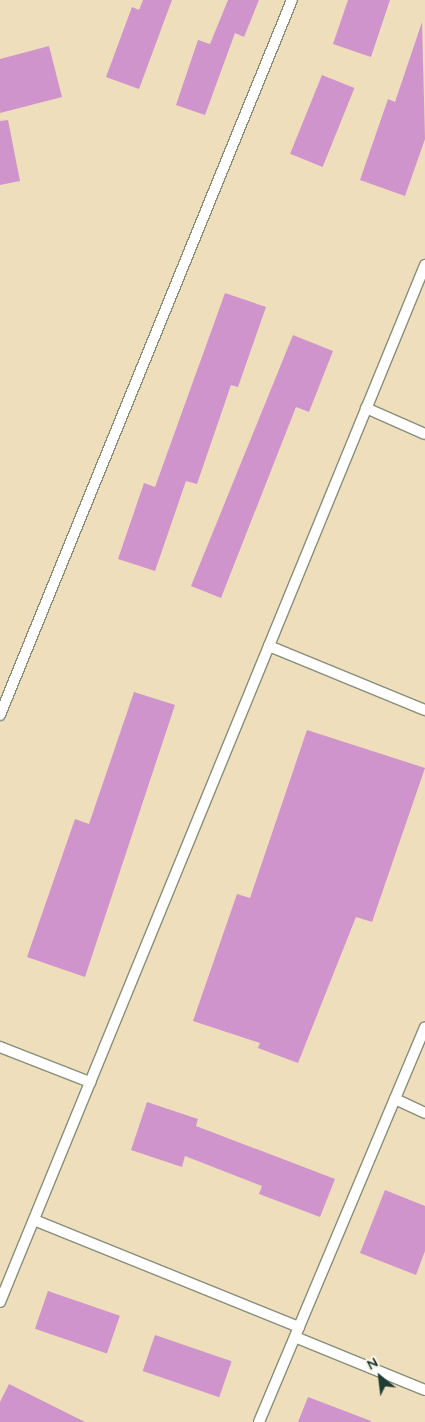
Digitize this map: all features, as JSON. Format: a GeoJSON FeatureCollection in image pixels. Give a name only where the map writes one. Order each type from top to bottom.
{"type":"FeatureCollection","features":[{"type":"Feature","properties":{"kind":"lane"},"geometry":{"type":"LineString","coordinates":[[0,715],[292,0]]}},
{"type":"Feature","properties":{"kind":"lane"},"geometry":{"type":"LineString","coordinates":[[0,1302],[425,265]]}},
{"type":"Feature","properties":{"kind":"lane"},"geometry":{"type":"LineString","coordinates":[[366,408],[425,434]]}},
{"type":"Feature","properties":{"kind":"lane"},"geometry":{"type":"LineString","coordinates":[[269,646],[425,710]]}},
{"type":"Feature","properties":{"kind":"lane"},"geometry":{"type":"LineString","coordinates":[[259,1422],[425,1028]]}},
{"type":"Feature","properties":{"kind":"lane"},"geometry":{"type":"LineString","coordinates":[[0,1048],[90,1082]]}},
{"type":"Feature","properties":{"kind":"lane"},"geometry":{"type":"LineString","coordinates":[[395,1100],[425,1113]]}},
{"type":"Feature","properties":{"kind":"lane"},"geometry":{"type":"LineString","coordinates":[[34,1220],[297,1332],[425,1390]]}},
{"type":"Feature","properties":{"kind":"building"},"geometry":{"type":"Polygon","coordinates":[[[143,0],[172,0],[139,89],[106,77],[132,7],[139,10],[143,0]]]}},
{"type":"Feature","properties":{"kind":"building"},"geometry":{"type":"Polygon","coordinates":[[[228,0],[259,0],[244,37],[235,33],[205,115],[176,105],[198,40],[210,44],[228,0]]]}},
{"type":"Feature","properties":{"kind":"building"},"geometry":{"type":"Polygon","coordinates":[[[348,0],[390,0],[371,57],[333,44],[348,0]]]}},
{"type":"Feature","properties":{"kind":"building"},"geometry":{"type":"Polygon","coordinates":[[[422,22],[425,139],[405,196],[360,180],[388,99],[395,102],[422,22]]]}},
{"type":"Feature","properties":{"kind":"building"},"geometry":{"type":"Polygon","coordinates":[[[49,46],[62,97],[0,113],[0,59],[49,46]]]}},
{"type":"Feature","properties":{"kind":"building"},"geometry":{"type":"Polygon","coordinates":[[[322,75],[354,88],[323,167],[290,154],[322,75]]]}},
{"type":"Feature","properties":{"kind":"building"},"geometry":{"type":"Polygon","coordinates":[[[8,120],[20,181],[0,185],[0,121],[8,120]]]}},
{"type":"Feature","properties":{"kind":"building"},"geometry":{"type":"Polygon","coordinates":[[[225,293],[266,307],[238,387],[231,385],[197,484],[186,481],[155,571],[118,559],[144,483],[155,487],[225,293]]]}},
{"type":"Feature","properties":{"kind":"building"},"geometry":{"type":"Polygon","coordinates":[[[293,335],[333,351],[309,412],[296,407],[221,598],[191,586],[293,335]]]}},
{"type":"Feature","properties":{"kind":"building"},"geometry":{"type":"Polygon","coordinates":[[[134,692],[175,705],[85,977],[27,957],[75,819],[89,824],[134,692]]]}},
{"type":"Feature","properties":{"kind":"building"},"geometry":{"type":"Polygon","coordinates":[[[307,730],[425,768],[372,922],[356,917],[298,1063],[258,1048],[260,1043],[193,1021],[237,894],[250,898],[307,730]]]}},
{"type":"Feature","properties":{"kind":"building"},"geometry":{"type":"Polygon","coordinates":[[[147,1102],[198,1119],[196,1126],[335,1179],[320,1217],[259,1194],[262,1186],[185,1156],[182,1167],[131,1150],[147,1102]]]}},
{"type":"Feature","properties":{"kind":"building"},"geometry":{"type":"Polygon","coordinates":[[[385,1190],[425,1206],[425,1251],[416,1275],[360,1253],[385,1190]]]}},
{"type":"Feature","properties":{"kind":"building"},"geometry":{"type":"Polygon","coordinates":[[[48,1291],[120,1316],[107,1354],[35,1329],[48,1291]]]}},
{"type":"Feature","properties":{"kind":"building"},"geometry":{"type":"Polygon","coordinates":[[[155,1335],[232,1361],[219,1397],[143,1371],[155,1335]]]}},
{"type":"Feature","properties":{"kind":"building"},"geometry":{"type":"Polygon","coordinates":[[[9,1384],[85,1422],[0,1422],[0,1402],[9,1384]]]}},
{"type":"Feature","properties":{"kind":"building"},"geometry":{"type":"Polygon","coordinates":[[[308,1397],[371,1421],[298,1422],[308,1397]]]}}]}
